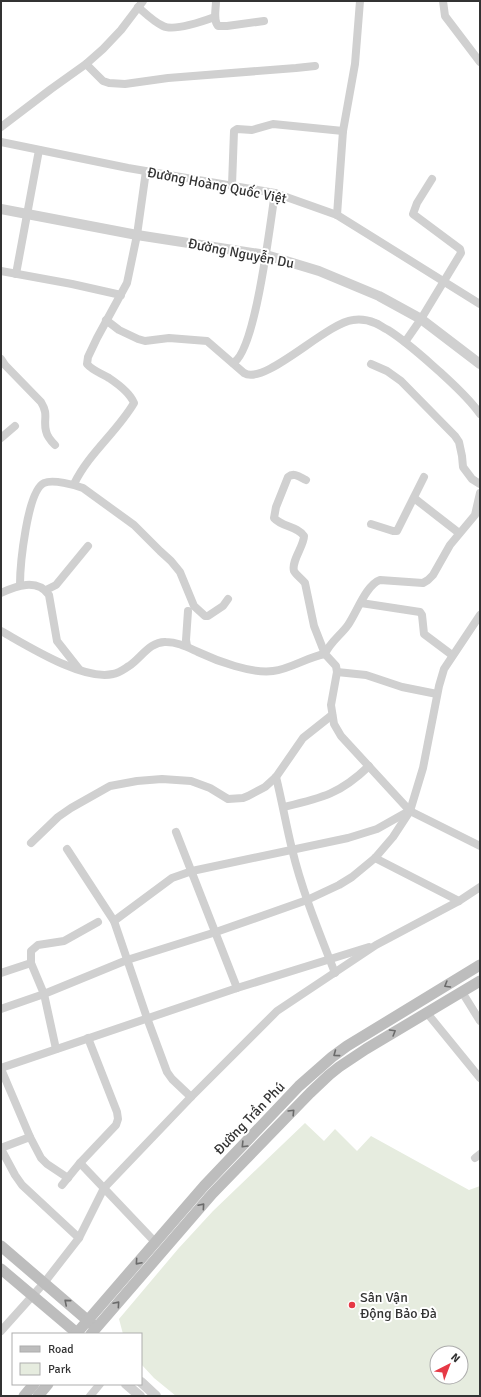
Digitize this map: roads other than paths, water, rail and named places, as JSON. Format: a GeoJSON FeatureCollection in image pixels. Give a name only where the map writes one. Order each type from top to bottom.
{"type":"FeatureCollection","features":[{"type":"Feature","properties":{"kind":"main road","name":"Đường Trần Phú"},"geometry":{"type":"LineString","coordinates":[[78,1333],[204,1186],[299,1086],[332,1057],[359,1038],[480,965]]}},
{"type":"Feature","properties":{"kind":"main road","name":"Đường Trần Phú"},"geometry":{"type":"LineString","coordinates":[[97,1332],[212,1194],[310,1094],[339,1067],[366,1049],[480,981]]}},
{"type":"Feature","properties":{"kind":"main road"},"geometry":{"type":"LineString","coordinates":[[1,1246],[88,1320],[97,1332]]}},
{"type":"Feature","properties":{"kind":"main road"},"geometry":{"type":"LineString","coordinates":[[1,1269],[76,1333]]}},
{"type":"Feature","properties":{"kind":"main road"},"geometry":{"type":"LineString","coordinates":[[24,1396],[33,1385]]}},
{"type":"Feature","properties":{"kind":"main road"},"geometry":{"type":"LineString","coordinates":[[38,1396],[47,1385]]}},
{"type":"Feature","properties":{"kind":"street"},"geometry":{"type":"LineString","coordinates":[[216,1],[215,17],[216,24],[219,26],[264,21]]}},
{"type":"Feature","properties":{"kind":"street"},"geometry":{"type":"LineString","coordinates":[[337,215],[343,131],[355,64],[360,1]]}},
{"type":"Feature","properties":{"kind":"street"},"geometry":{"type":"LineString","coordinates":[[443,1],[445,16],[480,62]]}},
{"type":"Feature","properties":{"kind":"street"},"geometry":{"type":"LineString","coordinates":[[1,127],[86,64],[121,30],[141,4],[165,27],[194,24],[215,17]]}},
{"type":"Feature","properties":{"kind":"street"},"geometry":{"type":"LineString","coordinates":[[86,64],[103,81],[125,84],[168,78],[315,66]]}},
{"type":"Feature","properties":{"kind":"street"},"geometry":{"type":"LineString","coordinates":[[232,185],[234,130],[252,130],[273,124],[343,131]]}},
{"type":"Feature","properties":{"kind":"street","name":"Đường Hoàng Quốc Việt"},"geometry":{"type":"LineString","coordinates":[[1,142],[146,171],[275,193],[337,215],[480,304]]}},
{"type":"Feature","properties":{"kind":"street"},"geometry":{"type":"LineString","coordinates":[[16,274],[39,150]]}},
{"type":"Feature","properties":{"kind":"street"},"geometry":{"type":"LineString","coordinates":[[74,484],[80,473],[134,403],[125,390],[109,378],[91,369],[87,364],[88,357],[106,320],[127,283],[137,235],[146,171]]}},
{"type":"Feature","properties":{"kind":"street"},"geometry":{"type":"LineString","coordinates":[[405,342],[421,319],[461,253],[461,251],[413,214],[417,203],[432,179]]}},
{"type":"Feature","properties":{"kind":"street"},"geometry":{"type":"LineString","coordinates":[[233,363],[241,355],[247,340],[266,256],[275,193]]}},
{"type":"Feature","properties":{"kind":"street","name":"Đường Nguyễn Du"},"geometry":{"type":"LineString","coordinates":[[1,209],[137,235],[266,256],[307,267],[338,278],[380,296],[421,319],[480,364]]}},
{"type":"Feature","properties":{"kind":"street"},"geometry":{"type":"LineString","coordinates":[[1,271],[72,284],[120,295]]}},
{"type":"Feature","properties":{"kind":"street"},"geometry":{"type":"LineString","coordinates":[[106,320],[119,330],[145,341],[169,338],[207,341],[247,375],[256,374],[279,364],[343,322],[364,320],[375,323],[405,342],[459,389],[480,414]]}},
{"type":"Feature","properties":{"kind":"street"},"geometry":{"type":"LineString","coordinates":[[1,359],[41,402],[45,409],[46,430],[55,445]]}},
{"type":"Feature","properties":{"kind":"street"},"geometry":{"type":"LineString","coordinates":[[371,364],[387,371],[401,381],[455,436],[459,442],[463,466],[472,479],[480,484]]}},
{"type":"Feature","properties":{"kind":"street"},"geometry":{"type":"LineString","coordinates":[[1,438],[15,426]]}},
{"type":"Feature","properties":{"kind":"street"},"geometry":{"type":"LineString","coordinates":[[306,480],[294,475],[288,477],[276,507],[274,518],[277,521],[300,532],[304,536],[304,541],[298,552],[294,569],[295,573],[302,578],[305,583],[314,626],[325,654],[336,666],[337,672],[331,705],[336,729],[410,811],[480,846]]}},
{"type":"Feature","properties":{"kind":"street"},"geometry":{"type":"LineString","coordinates":[[371,524],[397,531],[424,477]]}},
{"type":"Feature","properties":{"kind":"street"},"geometry":{"type":"LineString","coordinates":[[20,585],[20,567],[32,503],[37,491],[45,482],[74,484],[83,488],[134,525],[171,560],[180,572],[194,606],[205,616],[208,616],[223,606],[228,599]]}},
{"type":"Feature","properties":{"kind":"street"},"geometry":{"type":"LineString","coordinates":[[325,654],[330,644],[348,625],[371,586],[380,580],[418,583],[423,583],[428,580],[459,533],[475,514],[480,493]]}},
{"type":"Feature","properties":{"kind":"street"},"geometry":{"type":"LineString","coordinates":[[414,498],[459,533]]}},
{"type":"Feature","properties":{"kind":"street"},"geometry":{"type":"LineString","coordinates":[[46,590],[56,584],[88,546]]}},
{"type":"Feature","properties":{"kind":"street"},"geometry":{"type":"LineString","coordinates":[[1,593],[20,585],[40,586],[46,590],[49,594],[57,641],[79,670]]}},
{"type":"Feature","properties":{"kind":"street"},"geometry":{"type":"LineString","coordinates":[[361,603],[420,612],[422,615],[424,634],[452,655]]}},
{"type":"Feature","properties":{"kind":"street"},"geometry":{"type":"LineString","coordinates":[[187,646],[188,611]]}},
{"type":"Feature","properties":{"kind":"street"},"geometry":{"type":"LineString","coordinates":[[1,1009],[44,994],[127,960],[216,932],[307,900],[340,885],[352,877],[375,858],[393,837],[410,811],[424,768],[437,694],[444,669],[480,615]]}},
{"type":"Feature","properties":{"kind":"street"},"geometry":{"type":"LineString","coordinates":[[1,631],[70,668],[101,676],[114,674],[132,664],[141,654],[153,646],[164,642],[176,642],[226,664],[248,670],[273,671],[325,654]]}},
{"type":"Feature","properties":{"kind":"street"},"geometry":{"type":"LineString","coordinates":[[337,672],[366,675],[402,687],[437,694]]}},
{"type":"Feature","properties":{"kind":"street"},"geometry":{"type":"LineString","coordinates":[[31,844],[58,817],[110,786],[137,781],[162,779],[191,781],[210,788],[228,799],[243,798],[256,793],[276,777],[303,738],[332,715]]}},
{"type":"Feature","properties":{"kind":"street"},"geometry":{"type":"LineString","coordinates":[[284,807],[316,800],[331,794],[350,783],[369,766]]}},
{"type":"Feature","properties":{"kind":"street"},"geometry":{"type":"LineString","coordinates":[[276,777],[284,807],[292,849],[307,900],[335,973]]}},
{"type":"Feature","properties":{"kind":"street"},"geometry":{"type":"LineString","coordinates":[[114,920],[176,875],[192,870],[348,838],[377,829],[410,811]]}},
{"type":"Feature","properties":{"kind":"street"},"geometry":{"type":"LineString","coordinates":[[176,832],[237,988]]}},
{"type":"Feature","properties":{"kind":"street"},"geometry":{"type":"LineString","coordinates":[[67,850],[114,920],[147,1018],[169,1076],[191,1097]]}},
{"type":"Feature","properties":{"kind":"street"},"geometry":{"type":"LineString","coordinates":[[375,858],[459,901]]}},
{"type":"Feature","properties":{"kind":"street"},"geometry":{"type":"LineString","coordinates":[[1,1331],[44,1283],[79,1238],[104,1188],[191,1097],[277,1011],[376,945],[459,901],[480,887]]}},
{"type":"Feature","properties":{"kind":"street"},"geometry":{"type":"LineString","coordinates":[[56,1049],[44,994],[31,964],[31,951],[38,945],[64,941],[98,922]]}},
{"type":"Feature","properties":{"kind":"street"},"geometry":{"type":"LineString","coordinates":[[68,1178],[47,1164],[41,1158],[30,1137],[1,1068],[237,988],[329,958],[376,945]]}},
{"type":"Feature","properties":{"kind":"street"},"geometry":{"type":"LineString","coordinates":[[1,973],[31,964]]}},
{"type":"Feature","properties":{"kind":"street"},"geometry":{"type":"LineString","coordinates":[[462,992],[480,1021]]}},
{"type":"Feature","properties":{"kind":"street"},"geometry":{"type":"LineString","coordinates":[[427,1013],[480,1078]]}},
{"type":"Feature","properties":{"kind":"street"},"geometry":{"type":"LineString","coordinates":[[62,1185],[80,1163],[116,1125],[118,1119],[117,1112],[88,1038]]}},
{"type":"Feature","properties":{"kind":"street"},"geometry":{"type":"LineString","coordinates":[[30,1137],[1,1149],[22,1185],[79,1238]]}},
{"type":"Feature","properties":{"kind":"street"},"geometry":{"type":"LineString","coordinates":[[80,1163],[155,1242]]}},
{"type":"Feature","properties":{"kind":"street"},"geometry":{"type":"LineString","coordinates":[[142,1383],[156,1396]]}},
{"type":"Feature","properties":{"kind":"street"},"geometry":{"type":"LineString","coordinates":[[90,1396],[99,1385]]}},
{"type":"Feature","properties":{"kind":"street"},"geometry":{"type":"LineString","coordinates":[[127,1385],[140,1396]]}},
{"type":"Feature","properties":{"kind":"place","name":"Sân Vận Động Bảo Đà"},"geometry":{"type":"Point","coordinates":[352,1305]}}]}
